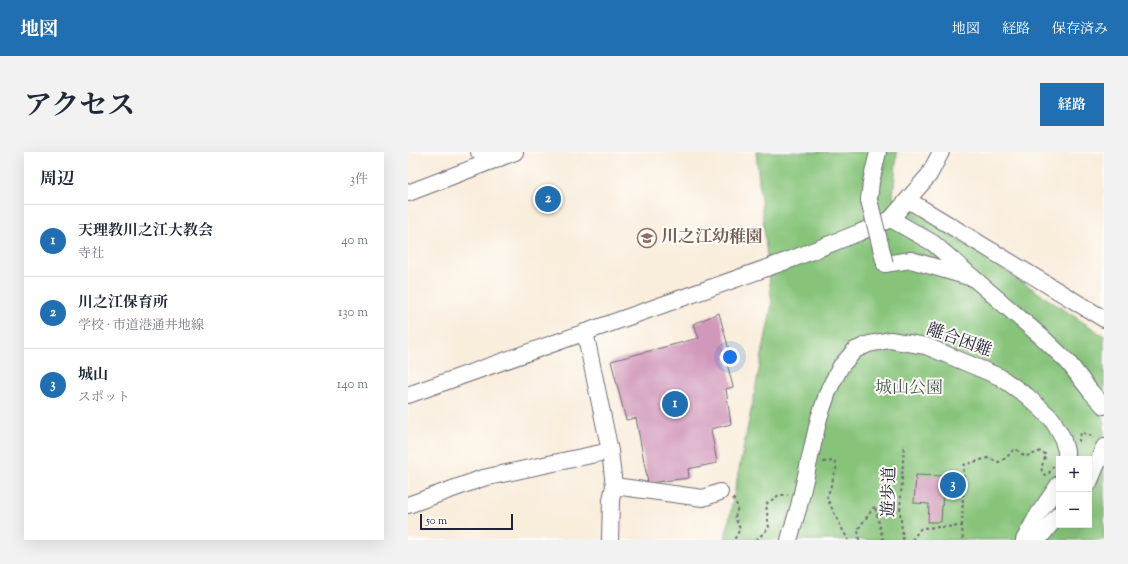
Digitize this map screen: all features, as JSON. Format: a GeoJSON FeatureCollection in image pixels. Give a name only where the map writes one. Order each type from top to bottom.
{"type":"FeatureCollection","features":[{"type":"Feature","properties":{"kind":"street"},"geometry":{"type":"LineString","coordinates":[[479,152],[496,160]]}},
{"type":"Feature","properties":{"kind":"street"},"geometry":{"type":"LineString","coordinates":[[408,193],[515,152]]}},
{"type":"Feature","properties":{"kind":"street"},"geometry":{"type":"LineString","coordinates":[[878,152],[871,182],[869,200],[885,264],[911,260],[974,278]]}},
{"type":"Feature","properties":{"kind":"street"},"geometry":{"type":"LineString","coordinates":[[408,394],[792,259],[891,219],[929,175],[941,152]]}},
{"type":"Feature","properties":{"kind":"street"},"geometry":{"type":"LineString","coordinates":[[908,200],[1104,319]]}},
{"type":"Feature","properties":{"kind":"street"},"geometry":{"type":"LineString","coordinates":[[891,219],[933,243],[1044,339],[1068,362],[1104,406]]}},
{"type":"Feature","properties":{"kind":"street"},"geometry":{"type":"LineString","coordinates":[[585,332],[610,450],[614,486],[611,500],[610,540]]}},
{"type":"Feature","properties":{"kind":"street","name":"離合困難"},"geometry":{"type":"LineString","coordinates":[[788,540],[799,506],[819,418],[829,389],[841,366],[855,350],[869,344],[890,340],[926,346],[1000,377],[1027,396],[1052,419],[1062,437],[1066,450],[1063,456]]}},
{"type":"Feature","properties":{"kind":"street"},"geometry":{"type":"LineString","coordinates":[[1092,473],[1101,444]]}},
{"type":"Feature","properties":{"kind":"street"},"geometry":{"type":"LineString","coordinates":[[408,505],[483,478],[610,450]]}},
{"type":"Feature","properties":{"kind":"street"},"geometry":{"type":"LineString","coordinates":[[614,486],[703,498],[720,492]]}},
{"type":"Feature","properties":{"kind":"street"},"geometry":{"type":"LineString","coordinates":[[1024,540],[1037,516],[1056,488]]}},
{"type":"Feature","properties":{"kind":"street"},"geometry":{"type":"LineString","coordinates":[[1038,540],[1056,518]]}},
{"type":"Feature","properties":{"kind":"path"},"geometry":{"type":"LineString","coordinates":[[1079,443],[1079,437],[1082,432],[1101,444]]}},
{"type":"Feature","properties":{"kind":"path","name":"遊歩道"},"geometry":{"type":"LineString","coordinates":[[903,540],[900,512],[904,444]]}},
{"type":"Feature","properties":{"kind":"path"},"geometry":{"type":"LineString","coordinates":[[963,540],[964,465],[987,458],[998,462],[1006,458],[1013,450],[1017,450],[1025,456],[1041,451],[1046,455],[1041,468],[1044,475],[1049,473],[1056,464]]}},
{"type":"Feature","properties":{"kind":"path"},"geometry":{"type":"LineString","coordinates":[[823,462],[834,461],[837,466],[827,498],[836,519],[848,540]]}},
{"type":"Feature","properties":{"kind":"path"},"geometry":{"type":"LineString","coordinates":[[720,492],[732,495],[738,507],[735,518],[740,529],[734,540]]}},
{"type":"Feature","properties":{"kind":"path"},"geometry":{"type":"LineString","coordinates":[[756,540],[768,528],[766,504],[779,495],[791,495],[799,506]]}},
{"type":"Feature","properties":{"kind":"path","name":"遊歩道"},"geometry":{"type":"LineString","coordinates":[[859,540],[858,529],[875,506],[883,540]]}},
{"type":"Feature","properties":{"kind":"path"},"geometry":{"type":"LineString","coordinates":[[912,540],[921,528],[962,526]]}},
{"type":"Feature","properties":{"kind":"green space","name":"城山公園"},"geometry":{"type":"Polygon","coordinates":[[[756,152],[897,152],[893,197],[1104,336],[1104,540],[725,540],[772,305],[756,152]]]}},
{"type":"Feature","properties":{"kind":"building"},"geometry":{"type":"Polygon","coordinates":[[[719,313],[730,354],[725,355],[733,387],[726,389],[731,424],[711,429],[717,463],[688,469],[689,478],[648,483],[636,418],[626,420],[611,361],[699,338],[693,324],[719,313]]]}},
{"type":"Feature","properties":{"kind":"building"},"geometry":{"type":"Polygon","coordinates":[[[916,475],[944,476],[941,522],[928,522],[929,504],[914,503],[916,475]]]}},
{"type":"Feature","properties":{"kind":"place","name":"川之江保育所"},"geometry":{"type":"Point","coordinates":[548,199]}},
{"type":"Feature","properties":{"kind":"place","name":"川之江幼稚園"},"geometry":{"type":"Point","coordinates":[647,238]}},
{"type":"Feature","properties":{"kind":"place","name":"天理教川之江大教会"},"geometry":{"type":"Point","coordinates":[675,404]}},
{"type":"Feature","properties":{"kind":"place","name":"城山"},"geometry":{"type":"Point","coordinates":[953,485]}}]}
